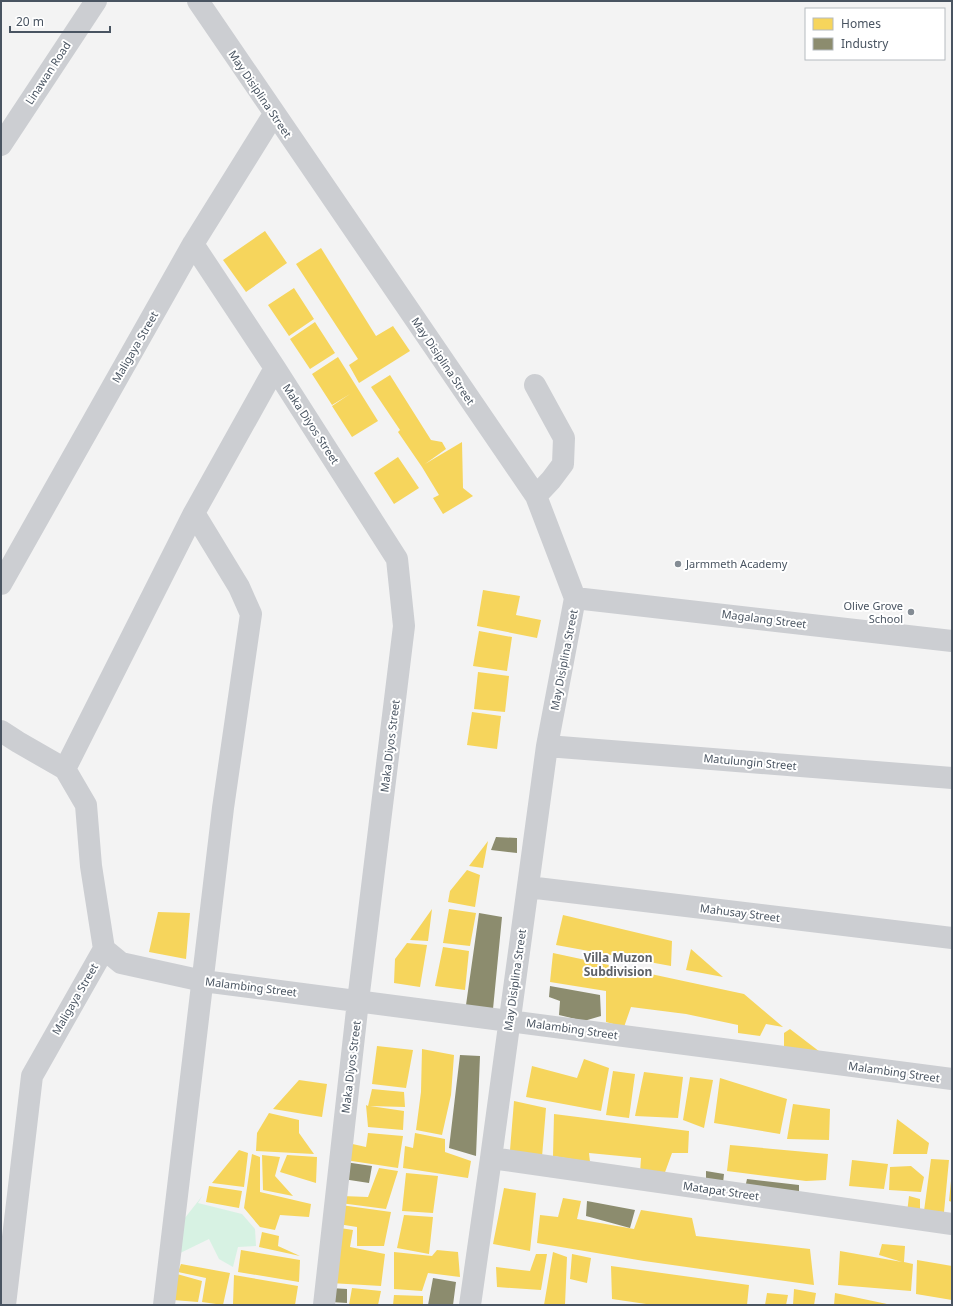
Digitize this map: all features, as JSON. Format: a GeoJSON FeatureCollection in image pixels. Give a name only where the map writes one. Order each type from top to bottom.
{"type":"FeatureCollection","features":[{"type":"Feature","properties":{"kind":"street","name":"Linawan Road"},"geometry":{"type":"LineString","coordinates":[[1,145],[96,1]]}},
{"type":"Feature","properties":{"kind":"street","name":"May Disiplina Street"},"geometry":{"type":"LineString","coordinates":[[198,1],[536,496],[575,598],[548,746],[470,1305]]}},
{"type":"Feature","properties":{"kind":"street","name":"Maligaya Street"},"geometry":{"type":"LineString","coordinates":[[1,584],[193,244],[274,114]]}},
{"type":"Feature","properties":{"kind":"street","name":"Maka Diyos Street"},"geometry":{"type":"LineString","coordinates":[[193,244],[275,368],[397,558],[404,626],[358,1001],[324,1305]]}},
{"type":"Feature","properties":{"kind":"street"},"geometry":{"type":"LineString","coordinates":[[65,769],[194,513],[275,368]]}},
{"type":"Feature","properties":{"kind":"street"},"geometry":{"type":"LineString","coordinates":[[535,385],[564,438],[563,464],[536,496]]}},
{"type":"Feature","properties":{"kind":"street"},"geometry":{"type":"LineString","coordinates":[[164,1305],[223,808],[251,614],[239,587],[194,513]]}},
{"type":"Feature","properties":{"kind":"street","name":"Magalang Street"},"geometry":{"type":"LineString","coordinates":[[575,598],[952,641]]}},
{"type":"Feature","properties":{"kind":"street"},"geometry":{"type":"LineString","coordinates":[[1,731],[65,769],[86,805],[91,866],[104,949]]}},
{"type":"Feature","properties":{"kind":"street","name":"Matulungin Street"},"geometry":{"type":"LineString","coordinates":[[548,746],[952,778]]}},
{"type":"Feature","properties":{"kind":"street","name":"Mahusay Street"},"geometry":{"type":"LineString","coordinates":[[528,887],[952,938]]}},
{"type":"Feature","properties":{"kind":"street","name":"Maligaya Street"},"geometry":{"type":"LineString","coordinates":[[4,1305],[32,1076],[104,949]]}},
{"type":"Feature","properties":{"kind":"street","name":"Malambing Street"},"geometry":{"type":"LineString","coordinates":[[104,949],[121,963],[203,981],[952,1079]]}},
{"type":"Feature","properties":{"kind":"street","name":"Matapat Street"},"geometry":{"type":"LineString","coordinates":[[491,1158],[952,1224]]}},
{"type":"Feature","properties":{"kind":"green space"},"geometry":{"type":"Polygon","coordinates":[[[203,1195],[198,1203],[242,1214],[255,1229],[256,1246],[238,1247],[233,1267],[219,1259],[209,1239],[174,1256],[177,1228],[203,1195]]]}},
{"type":"Feature","properties":{"kind":"building: Homes"},"geometry":{"type":"Polygon","coordinates":[[[265,231],[287,263],[246,292],[223,260],[265,231]]]}},
{"type":"Feature","properties":{"kind":"building: Homes"},"geometry":{"type":"Polygon","coordinates":[[[321,248],[376,336],[393,326],[410,351],[359,383],[349,365],[358,359],[296,264],[321,248]]]}},
{"type":"Feature","properties":{"kind":"building: Homes"},"geometry":{"type":"Polygon","coordinates":[[[294,288],[314,319],[289,336],[268,305],[294,288]]]}},
{"type":"Feature","properties":{"kind":"building: Homes"},"geometry":{"type":"Polygon","coordinates":[[[315,322],[335,353],[310,369],[290,339],[315,322]]]}},
{"type":"Feature","properties":{"kind":"building: Homes"},"geometry":{"type":"Polygon","coordinates":[[[338,357],[378,421],[352,437],[332,406],[350,394],[332,405],[312,374],[338,357]]]}},
{"type":"Feature","properties":{"kind":"building: Homes"},"geometry":{"type":"Polygon","coordinates":[[[390,375],[431,440],[442,442],[446,449],[425,464],[462,442],[463,488],[473,496],[443,514],[433,498],[439,495],[398,432],[400,430],[371,387],[390,375]]]}},
{"type":"Feature","properties":{"kind":"building: Homes"},"geometry":{"type":"Polygon","coordinates":[[[398,457],[419,488],[394,504],[374,473],[398,457]]]}},
{"type":"Feature","properties":{"kind":"building: Homes"},"geometry":{"type":"Polygon","coordinates":[[[483,590],[520,596],[516,615],[541,620],[537,638],[477,626],[483,590]]]}},
{"type":"Feature","properties":{"kind":"building: Homes"},"geometry":{"type":"Polygon","coordinates":[[[479,631],[512,637],[507,671],[473,666],[479,631]]]}},
{"type":"Feature","properties":{"kind":"building: Homes"},"geometry":{"type":"Polygon","coordinates":[[[478,672],[509,676],[505,712],[474,709],[478,672]]]}},
{"type":"Feature","properties":{"kind":"building: Homes"},"geometry":{"type":"Polygon","coordinates":[[[472,712],[501,716],[497,749],[467,745],[472,712]]]}},
{"type":"Feature","properties":{"kind":"building: Homes"},"geometry":{"type":"Polygon","coordinates":[[[488,841],[483,868],[469,866],[488,841]]]}},
{"type":"Feature","properties":{"kind":"building: Homes"},"geometry":{"type":"Polygon","coordinates":[[[467,870],[480,875],[475,907],[448,902],[450,891],[467,870]]]}},
{"type":"Feature","properties":{"kind":"building: Homes"},"geometry":{"type":"Polygon","coordinates":[[[432,909],[428,941],[410,940],[432,909]]]}},
{"type":"Feature","properties":{"kind":"building: Homes"},"geometry":{"type":"Polygon","coordinates":[[[449,909],[476,913],[470,946],[443,943],[449,909]]]}},
{"type":"Feature","properties":{"kind":"building: Homes"},"geometry":{"type":"Polygon","coordinates":[[[158,912],[190,913],[186,959],[149,952],[158,912]]]}},
{"type":"Feature","properties":{"kind":"building: Homes"},"geometry":{"type":"Polygon","coordinates":[[[563,915],[672,941],[671,966],[556,945],[563,915]]]}},
{"type":"Feature","properties":{"kind":"building: Homes"},"geometry":{"type":"Polygon","coordinates":[[[407,943],[427,945],[420,987],[394,983],[395,959],[407,943]]]}},
{"type":"Feature","properties":{"kind":"building: Homes"},"geometry":{"type":"Polygon","coordinates":[[[443,947],[469,951],[465,990],[435,986],[443,947]]]}},
{"type":"Feature","properties":{"kind":"building: Homes"},"geometry":{"type":"Polygon","coordinates":[[[691,949],[723,977],[686,970],[691,949]]]}},
{"type":"Feature","properties":{"kind":"building: Homes"},"geometry":{"type":"Polygon","coordinates":[[[553,953],[744,994],[783,1027],[766,1024],[760,1036],[738,1033],[738,1025],[686,1014],[631,1007],[624,1027],[606,1022],[606,991],[550,982],[553,953]]]}},
{"type":"Feature","properties":{"kind":"building: Homes"},"geometry":{"type":"Polygon","coordinates":[[[790,1029],[824,1055],[784,1048],[784,1033],[790,1029]]]}},
{"type":"Feature","properties":{"kind":"building: Homes"},"geometry":{"type":"Polygon","coordinates":[[[377,1046],[413,1050],[406,1088],[372,1084],[377,1046]]]}},
{"type":"Feature","properties":{"kind":"building: Homes"},"geometry":{"type":"Polygon","coordinates":[[[422,1049],[454,1055],[451,1095],[442,1135],[416,1130],[421,1092],[422,1049]]]}},
{"type":"Feature","properties":{"kind":"building: Homes"},"geometry":{"type":"Polygon","coordinates":[[[584,1059],[609,1068],[601,1111],[526,1097],[532,1066],[577,1078],[584,1059]]]}},
{"type":"Feature","properties":{"kind":"building: Homes"},"geometry":{"type":"Polygon","coordinates":[[[613,1071],[635,1074],[629,1118],[606,1115],[613,1071]]]}},
{"type":"Feature","properties":{"kind":"building: Homes"},"geometry":{"type":"Polygon","coordinates":[[[644,1072],[683,1077],[678,1118],[635,1116],[644,1072]]]}},
{"type":"Feature","properties":{"kind":"building: Homes"},"geometry":{"type":"Polygon","coordinates":[[[690,1077],[713,1080],[704,1128],[683,1120],[690,1077]]]}},
{"type":"Feature","properties":{"kind":"building: Homes"},"geometry":{"type":"Polygon","coordinates":[[[720,1078],[787,1099],[780,1134],[714,1123],[720,1078]]]}},
{"type":"Feature","properties":{"kind":"building: Homes"},"geometry":{"type":"Polygon","coordinates":[[[299,1080],[327,1084],[322,1117],[273,1109],[299,1080]]]}},
{"type":"Feature","properties":{"kind":"building: Homes"},"geometry":{"type":"Polygon","coordinates":[[[372,1089],[404,1092],[405,1107],[370,1106],[404,1111],[403,1130],[368,1127],[366,1105],[368,1106],[372,1089]]]}},
{"type":"Feature","properties":{"kind":"building: Homes"},"geometry":{"type":"Polygon","coordinates":[[[514,1101],[546,1108],[542,1157],[510,1150],[514,1101]]]}},
{"type":"Feature","properties":{"kind":"building: Homes"},"geometry":{"type":"Polygon","coordinates":[[[793,1104],[830,1109],[829,1140],[787,1139],[793,1104]]]}},
{"type":"Feature","properties":{"kind":"building: Homes"},"geometry":{"type":"Polygon","coordinates":[[[269,1113],[299,1120],[299,1133],[314,1154],[256,1151],[257,1133],[269,1113]]]}},
{"type":"Feature","properties":{"kind":"building: Homes"},"geometry":{"type":"Polygon","coordinates":[[[554,1114],[689,1131],[688,1153],[672,1153],[664,1175],[640,1173],[641,1158],[589,1153],[590,1162],[553,1156],[554,1114]]]}},
{"type":"Feature","properties":{"kind":"building: Homes"},"geometry":{"type":"Polygon","coordinates":[[[897,1119],[929,1143],[927,1154],[893,1154],[897,1119]]]}},
{"type":"Feature","properties":{"kind":"building: Homes"},"geometry":{"type":"Polygon","coordinates":[[[368,1133],[403,1136],[398,1168],[345,1160],[348,1143],[366,1147],[368,1133]]]}},
{"type":"Feature","properties":{"kind":"building: Homes"},"geometry":{"type":"Polygon","coordinates":[[[415,1133],[445,1139],[445,1152],[471,1161],[468,1178],[403,1168],[405,1146],[413,1148],[415,1133]]]}},
{"type":"Feature","properties":{"kind":"building: Homes"},"geometry":{"type":"Polygon","coordinates":[[[730,1145],[828,1154],[826,1180],[806,1181],[727,1171],[730,1145]]]}},
{"type":"Feature","properties":{"kind":"building: Homes"},"geometry":{"type":"Polygon","coordinates":[[[239,1150],[248,1153],[244,1187],[212,1183],[239,1150]]]}},
{"type":"Feature","properties":{"kind":"building: Homes"},"geometry":{"type":"Polygon","coordinates":[[[252,1154],[260,1157],[260,1192],[311,1204],[309,1217],[280,1215],[275,1230],[260,1227],[244,1208],[252,1154]]]}},
{"type":"Feature","properties":{"kind":"building: Homes"},"geometry":{"type":"Polygon","coordinates":[[[262,1155],[280,1157],[275,1176],[293,1196],[263,1190],[262,1155]]]}},
{"type":"Feature","properties":{"kind":"building: Homes"},"geometry":{"type":"Polygon","coordinates":[[[287,1155],[317,1157],[316,1183],[280,1172],[287,1155]]]}},
{"type":"Feature","properties":{"kind":"building: Homes"},"geometry":{"type":"Polygon","coordinates":[[[931,1159],[949,1160],[944,1212],[924,1211],[931,1159]]]}},
{"type":"Feature","properties":{"kind":"building: Homes"},"geometry":{"type":"Polygon","coordinates":[[[852,1160],[888,1164],[884,1189],[849,1186],[852,1160]]]}},
{"type":"Feature","properties":{"kind":"building: Homes"},"geometry":{"type":"Polygon","coordinates":[[[911,1166],[924,1177],[921,1192],[889,1190],[890,1167],[911,1166]]]}},
{"type":"Feature","properties":{"kind":"building: Homes"},"geometry":{"type":"Polygon","coordinates":[[[379,1168],[398,1171],[386,1209],[340,1203],[342,1196],[368,1197],[379,1168]]]}},
{"type":"Feature","properties":{"kind":"building: Homes"},"geometry":{"type":"Polygon","coordinates":[[[406,1173],[438,1176],[433,1213],[402,1211],[406,1173]]]}},
{"type":"Feature","properties":{"kind":"building: Homes"},"geometry":{"type":"Polygon","coordinates":[[[952,1181],[952,1202],[949,1201],[952,1181]]]}},
{"type":"Feature","properties":{"kind":"building: Homes"},"geometry":{"type":"Polygon","coordinates":[[[209,1186],[242,1191],[239,1208],[206,1202],[209,1186]]]}},
{"type":"Feature","properties":{"kind":"building: Homes"},"geometry":{"type":"Polygon","coordinates":[[[504,1188],[536,1193],[530,1251],[493,1244],[504,1188]]]}},
{"type":"Feature","properties":{"kind":"building: Homes"},"geometry":{"type":"Polygon","coordinates":[[[909,1196],[920,1199],[920,1214],[907,1213],[909,1196]]]}},
{"type":"Feature","properties":{"kind":"building: Homes"},"geometry":{"type":"Polygon","coordinates":[[[563,1198],[581,1201],[577,1219],[634,1229],[641,1210],[692,1218],[696,1236],[810,1249],[814,1285],[644,1261],[537,1243],[540,1215],[558,1217],[563,1198]]]}},
{"type":"Feature","properties":{"kind":"building: Homes"},"geometry":{"type":"Polygon","coordinates":[[[341,1205],[391,1212],[384,1246],[357,1246],[357,1227],[338,1224],[341,1205]]]}},
{"type":"Feature","properties":{"kind":"building: Homes"},"geometry":{"type":"Polygon","coordinates":[[[404,1215],[433,1217],[429,1254],[397,1248],[404,1215]]]}},
{"type":"Feature","properties":{"kind":"building: Homes"},"geometry":{"type":"Polygon","coordinates":[[[340,1228],[353,1230],[350,1247],[385,1254],[381,1286],[330,1283],[340,1228]]]}},
{"type":"Feature","properties":{"kind":"building: Homes"},"geometry":{"type":"Polygon","coordinates":[[[262,1232],[279,1236],[278,1246],[300,1256],[259,1247],[262,1232]]]}},
{"type":"Feature","properties":{"kind":"building: Homes"},"geometry":{"type":"Polygon","coordinates":[[[882,1244],[905,1246],[904,1262],[913,1264],[911,1291],[838,1285],[840,1251],[902,1262],[879,1255],[882,1244]]]}},
{"type":"Feature","properties":{"kind":"building: Homes"},"geometry":{"type":"Polygon","coordinates":[[[241,1250],[300,1260],[299,1282],[238,1272],[241,1250]]]}},
{"type":"Feature","properties":{"kind":"building: Homes"},"geometry":{"type":"Polygon","coordinates":[[[437,1250],[458,1252],[460,1277],[428,1273],[422,1291],[394,1289],[394,1252],[432,1256],[437,1250]]]}},
{"type":"Feature","properties":{"kind":"building: Homes"},"geometry":{"type":"Polygon","coordinates":[[[553,1252],[567,1257],[565,1305],[544,1305],[553,1252]]]}},
{"type":"Feature","properties":{"kind":"building: Homes"},"geometry":{"type":"Polygon","coordinates":[[[536,1254],[547,1254],[541,1290],[497,1287],[496,1267],[530,1271],[536,1254]]]}},
{"type":"Feature","properties":{"kind":"building: Homes"},"geometry":{"type":"Polygon","coordinates":[[[572,1254],[591,1258],[587,1283],[570,1279],[572,1254]]]}},
{"type":"Feature","properties":{"kind":"building: Homes"},"geometry":{"type":"Polygon","coordinates":[[[917,1260],[952,1266],[952,1300],[916,1294],[917,1260]]]}},
{"type":"Feature","properties":{"kind":"building: Homes"},"geometry":{"type":"Polygon","coordinates":[[[181,1264],[230,1273],[223,1305],[202,1302],[206,1278],[178,1272],[181,1264]]]}},
{"type":"Feature","properties":{"kind":"building: Homes"},"geometry":{"type":"Polygon","coordinates":[[[611,1266],[749,1285],[747,1305],[653,1305],[612,1299],[611,1266]]]}},
{"type":"Feature","properties":{"kind":"building: Homes"},"geometry":{"type":"Polygon","coordinates":[[[177,1274],[202,1281],[198,1302],[173,1300],[177,1274]]]}},
{"type":"Feature","properties":{"kind":"building: Homes"},"geometry":{"type":"Polygon","coordinates":[[[234,1275],[298,1286],[295,1305],[233,1304],[234,1275]]]}},
{"type":"Feature","properties":{"kind":"building: Homes"},"geometry":{"type":"Polygon","coordinates":[[[352,1288],[381,1291],[378,1305],[349,1305],[352,1288]]]}},
{"type":"Feature","properties":{"kind":"building: Homes"},"geometry":{"type":"Polygon","coordinates":[[[794,1289],[816,1293],[814,1305],[793,1305],[794,1289]]]}},
{"type":"Feature","properties":{"kind":"building: Homes"},"geometry":{"type":"Polygon","coordinates":[[[767,1293],[788,1295],[786,1305],[765,1305],[767,1293]]]}},
{"type":"Feature","properties":{"kind":"building: Homes"},"geometry":{"type":"Polygon","coordinates":[[[835,1293],[887,1304],[887,1305],[834,1305],[835,1293]]]}},
{"type":"Feature","properties":{"kind":"building: Homes"},"geometry":{"type":"Polygon","coordinates":[[[394,1295],[423,1296],[423,1305],[393,1305],[394,1295]]]}},
{"type":"Feature","properties":{"kind":"building: Industry"},"geometry":{"type":"Polygon","coordinates":[[[496,837],[517,838],[517,853],[491,850],[496,837]]]}},
{"type":"Feature","properties":{"kind":"building: Industry"},"geometry":{"type":"Polygon","coordinates":[[[479,913],[502,917],[493,1009],[466,1005],[479,913]]]}},
{"type":"Feature","properties":{"kind":"building: Industry"},"geometry":{"type":"Polygon","coordinates":[[[550,986],[600,995],[601,1016],[584,1021],[559,1015],[560,1001],[549,997],[550,986]]]}},
{"type":"Feature","properties":{"kind":"building: Industry"},"geometry":{"type":"Polygon","coordinates":[[[460,1055],[480,1056],[476,1156],[449,1148],[460,1055]]]}},
{"type":"Feature","properties":{"kind":"building: Industry"},"geometry":{"type":"Polygon","coordinates":[[[345,1162],[372,1166],[369,1183],[343,1179],[345,1162]]]}},
{"type":"Feature","properties":{"kind":"building: Industry"},"geometry":{"type":"Polygon","coordinates":[[[706,1171],[724,1174],[723,1183],[706,1181],[706,1171]]]}},
{"type":"Feature","properties":{"kind":"building: Industry"},"geometry":{"type":"Polygon","coordinates":[[[747,1179],[799,1185],[799,1196],[745,1188],[747,1179]]]}},
{"type":"Feature","properties":{"kind":"building: Industry"},"geometry":{"type":"Polygon","coordinates":[[[587,1201],[635,1210],[630,1228],[586,1216],[587,1201]]]}},
{"type":"Feature","properties":{"kind":"building: Industry"},"geometry":{"type":"Polygon","coordinates":[[[433,1278],[456,1282],[453,1305],[428,1305],[433,1278]]]}},
{"type":"Feature","properties":{"kind":"building: Industry"},"geometry":{"type":"Polygon","coordinates":[[[330,1288],[347,1289],[347,1303],[330,1302],[330,1288]]]}},
{"type":"Feature","properties":{"kind":"place","name":"Jarmmeth Academy"},"geometry":{"type":"Point","coordinates":[678,564]}},
{"type":"Feature","properties":{"kind":"place","name":"Olive Grove School"},"geometry":{"type":"Point","coordinates":[911,612]}},
{"type":"Feature","properties":{"kind":"district","name":"Villa Muzon Subdivision"},"geometry":{"type":"Point","coordinates":[618,965]}}]}
